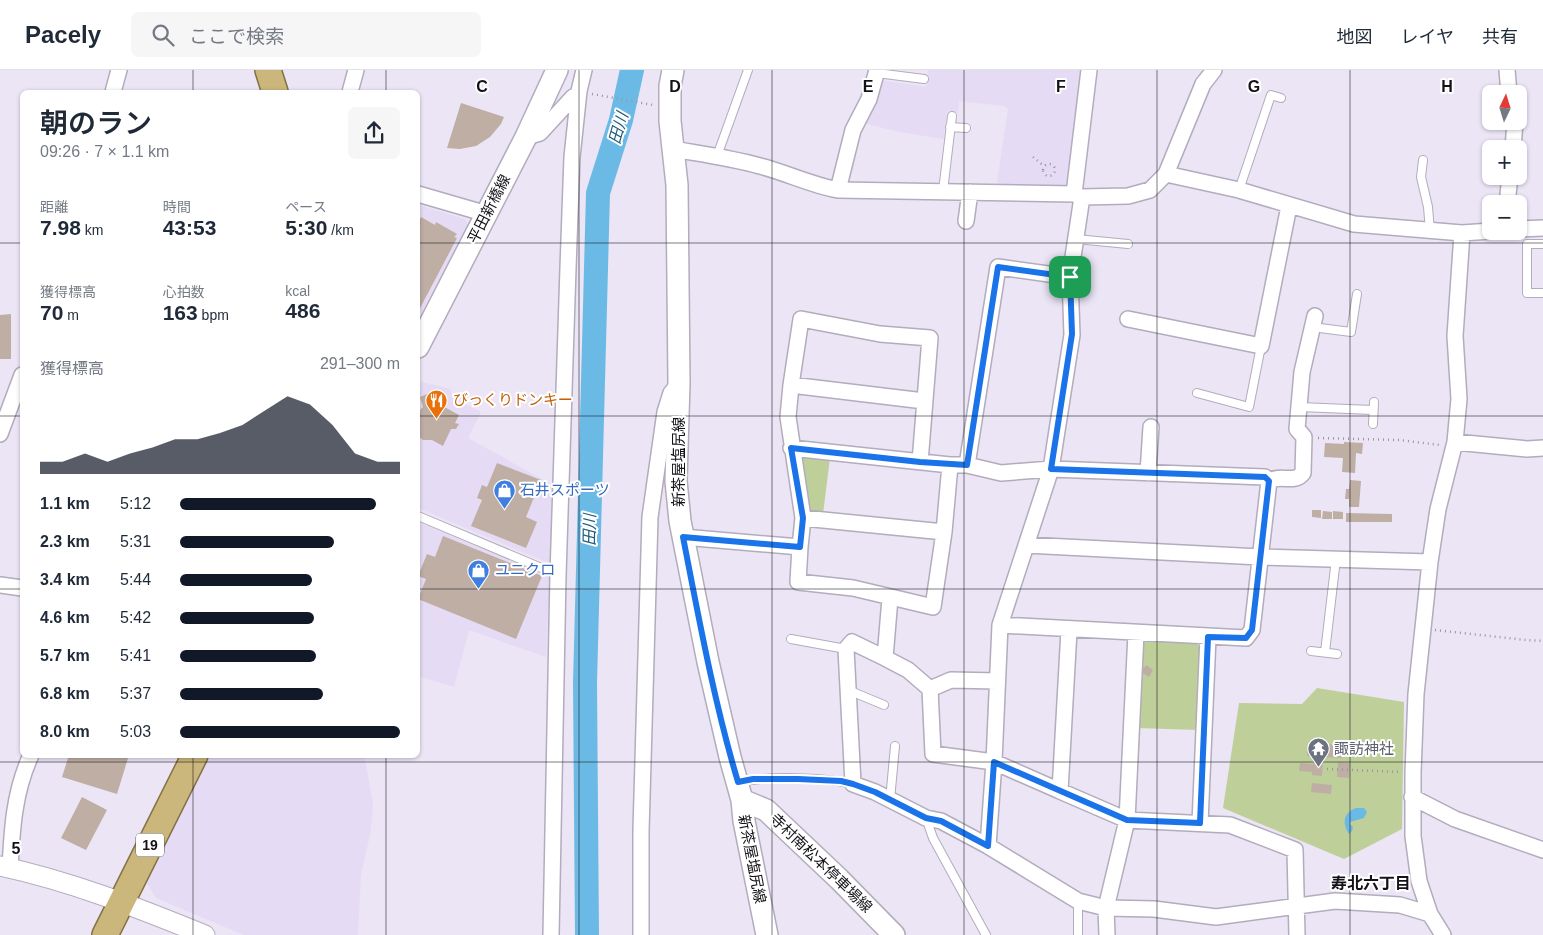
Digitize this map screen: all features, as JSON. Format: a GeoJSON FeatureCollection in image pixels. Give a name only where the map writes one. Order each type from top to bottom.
{"type":"FeatureCollection","features":[{"type":"Feature","properties":{"kind":"highway"},"geometry":{"type":"LineString","coordinates":[[268,70],[273,90]]}},
{"type":"Feature","properties":{"kind":"highway","name":"19"},"geometry":{"type":"LineString","coordinates":[[105,935],[194,758]]}},
{"type":"Feature","properties":{"kind":"main road","name":"平田新橋線"},"geometry":{"type":"LineString","coordinates":[[420,343],[526,137],[557,70]]}},
{"type":"Feature","properties":{"kind":"main road","name":"新茶屋塩尻線"},"geometry":{"type":"LineString","coordinates":[[673,70],[670,86],[670,121],[677,185],[679,383],[676,481],[680,521],[708,662],[730,757],[740,791],[744,821],[767,935]]}},
{"type":"Feature","properties":{"kind":"main road","name":"寺村南松本停車場線"},"geometry":{"type":"LineString","coordinates":[[740,791],[766,810],[839,879],[894,935]]}},
{"type":"Feature","properties":{"kind":"street"},"geometry":{"type":"LineString","coordinates":[[114,90],[119,70]]}},
{"type":"Feature","properties":{"kind":"street"},"geometry":{"type":"LineString","coordinates":[[351,90],[356,70]]}},
{"type":"Feature","properties":{"kind":"street"},"geometry":{"type":"LineString","coordinates":[[551,935],[558,575],[568,258],[572,157],[584,70]]}},
{"type":"Feature","properties":{"kind":"street"},"geometry":{"type":"LineString","coordinates":[[988,846],[1000,625],[1051,469],[1072,334],[1070,277],[1076,238],[1089,70]]}},
{"type":"Feature","properties":{"kind":"street"},"geometry":{"type":"LineString","coordinates":[[673,149],[718,156],[760,166],[824,188],[838,190],[1128,196],[1150,190],[1166,174],[1203,84],[1214,70]]}},
{"type":"Feature","properties":{"kind":"street"},"geometry":{"type":"LineString","coordinates":[[1507,70],[1508,85]]}},
{"type":"Feature","properties":{"kind":"street"},"geometry":{"type":"LineString","coordinates":[[838,190],[853,130],[869,99],[877,71]]}},
{"type":"Feature","properties":{"kind":"street"},"geometry":{"type":"LineString","coordinates":[[526,137],[540,133],[573,96],[581,95]]}},
{"type":"Feature","properties":{"kind":"street"},"geometry":{"type":"LineString","coordinates":[[1166,174],[1239,190],[1354,224],[1462,233],[1482,232]]}},
{"type":"Feature","properties":{"kind":"street"},"geometry":{"type":"LineString","coordinates":[[966,220],[970,192]]}},
{"type":"Feature","properties":{"kind":"street"},"geometry":{"type":"LineString","coordinates":[[420,195],[487,214]]}},
{"type":"Feature","properties":{"kind":"street"},"geometry":{"type":"LineString","coordinates":[[1128,319],[1261,346],[1289,206]]}},
{"type":"Feature","properties":{"kind":"street"},"geometry":{"type":"LineString","coordinates":[[1527,229],[1543,228]]}},
{"type":"Feature","properties":{"kind":"street"},"geometry":{"type":"LineString","coordinates":[[1443,935],[1430,914],[1419,881],[1413,836],[1412,773],[1416,694],[1430,562],[1438,509],[1454,444],[1459,399],[1455,336],[1462,233]]}},
{"type":"Feature","properties":{"kind":"street"},"geometry":{"type":"LineString","coordinates":[[967,465],[998,267],[1070,277]]}},
{"type":"Feature","properties":{"kind":"street"},"geometry":{"type":"LineString","coordinates":[[920,462],[930,338],[880,334],[801,319],[790,385],[788,417],[791,448],[803,518],[798,582],[853,588],[890,598],[933,606],[944,532],[950,465]]}},
{"type":"Feature","properties":{"kind":"street"},"geometry":{"type":"LineString","coordinates":[[1000,625],[1246,638],[1252,630],[1269,481],[1275,477],[1296,479],[1303,473],[1304,437],[1297,429],[1302,372],[1313,322]]}},
{"type":"Feature","properties":{"kind":"street"},"geometry":{"type":"LineString","coordinates":[[0,434],[20,380]]}},
{"type":"Feature","properties":{"kind":"street"},"geometry":{"type":"LineString","coordinates":[[641,935],[641,831],[650,517],[665,412],[671,393],[679,383]]}},
{"type":"Feature","properties":{"kind":"street"},"geometry":{"type":"LineString","coordinates":[[790,385],[924,401]]}},
{"type":"Feature","properties":{"kind":"street"},"geometry":{"type":"LineString","coordinates":[[1148,473],[1151,427]]}},
{"type":"Feature","properties":{"kind":"street"},"geometry":{"type":"LineString","coordinates":[[1454,444],[1527,449],[1543,448]]}},
{"type":"Feature","properties":{"kind":"street"},"geometry":{"type":"LineString","coordinates":[[791,448],[950,465],[967,465],[1001,473],[1051,469],[1265,477],[1269,481]]}},
{"type":"Feature","properties":{"kind":"street"},"geometry":{"type":"LineString","coordinates":[[803,518],[944,532]]}},
{"type":"Feature","properties":{"kind":"street"},"geometry":{"type":"LineString","coordinates":[[683,537],[800,547]]}},
{"type":"Feature","properties":{"kind":"street"},"geometry":{"type":"LineString","coordinates":[[1026,545],[1260,557],[1430,562]]}},
{"type":"Feature","properties":{"kind":"street"},"geometry":{"type":"LineString","coordinates":[[0,584],[20,588]]}},
{"type":"Feature","properties":{"kind":"street"},"geometry":{"type":"LineString","coordinates":[[885,658],[890,598]]}},
{"type":"Feature","properties":{"kind":"street"},"geometry":{"type":"LineString","coordinates":[[1060,791],[1069,630]]}},
{"type":"Feature","properties":{"kind":"street"},"geometry":{"type":"LineString","coordinates":[[1107,935],[1106,908],[1127,820],[1136,633]]}},
{"type":"Feature","properties":{"kind":"street"},"geometry":{"type":"LineString","coordinates":[[1200,823],[1208,637]]}},
{"type":"Feature","properties":{"kind":"street"},"geometry":{"type":"LineString","coordinates":[[1296,935],[1296,906],[1294,850],[1230,825],[1127,820],[994,762],[932,754],[930,689],[908,670],[852,642],[846,649],[853,784],[926,818],[941,821],[988,846],[1078,901],[1106,908],[1154,909],[1216,917],[1296,906],[1335,901],[1400,905],[1430,914]]}},
{"type":"Feature","properties":{"kind":"street"},"geometry":{"type":"LineString","coordinates":[[930,689],[951,680],[997,682]]}},
{"type":"Feature","properties":{"kind":"street"},"geometry":{"type":"LineString","coordinates":[[30,758],[19,787],[5,867],[122,902],[205,935]]}},
{"type":"Feature","properties":{"kind":"street"},"geometry":{"type":"LineString","coordinates":[[1412,797],[1455,819],[1543,850]]}},
{"type":"Feature","properties":{"kind":"lane"},"geometry":{"type":"LineString","coordinates":[[718,156],[748,70]]}},
{"type":"Feature","properties":{"kind":"lane"},"geometry":{"type":"LineString","coordinates":[[877,71],[924,79]]}},
{"type":"Feature","properties":{"kind":"lane"},"geometry":{"type":"LineString","coordinates":[[1239,190],[1271,95],[1281,98]]}},
{"type":"Feature","properties":{"kind":"lane"},"geometry":{"type":"LineString","coordinates":[[943,191],[952,116]]}},
{"type":"Feature","properties":{"kind":"lane"},"geometry":{"type":"LineString","coordinates":[[950,127],[966,128]]}},
{"type":"Feature","properties":{"kind":"lane"},"geometry":{"type":"LineString","coordinates":[[1423,160],[1421,177],[1428,207],[1430,230]]}},
{"type":"Feature","properties":{"kind":"lane"},"geometry":{"type":"LineString","coordinates":[[1076,238],[1128,244]]}},
{"type":"Feature","properties":{"kind":"lane"},"geometry":{"type":"LineString","coordinates":[[1543,244],[1527,244],[1527,293],[1543,293]]}},
{"type":"Feature","properties":{"kind":"lane"},"geometry":{"type":"LineString","coordinates":[[1313,322],[1351,332],[1357,294]]}},
{"type":"Feature","properties":{"kind":"lane"},"geometry":{"type":"LineString","coordinates":[[1197,393],[1249,407],[1261,346]]}},
{"type":"Feature","properties":{"kind":"lane"},"geometry":{"type":"LineString","coordinates":[[1299,407],[1373,406],[1373,424]]}},
{"type":"Feature","properties":{"kind":"lane"},"geometry":{"type":"LineString","coordinates":[[420,517],[558,575]]}},
{"type":"Feature","properties":{"kind":"lane"},"geometry":{"type":"LineString","coordinates":[[1325,652],[1336,559]]}},
{"type":"Feature","properties":{"kind":"lane"},"geometry":{"type":"LineString","coordinates":[[791,639],[846,649]]}},
{"type":"Feature","properties":{"kind":"lane"},"geometry":{"type":"LineString","coordinates":[[1311,651],[1337,654]]}},
{"type":"Feature","properties":{"kind":"lane"},"geometry":{"type":"LineString","coordinates":[[898,665],[921,672]]}},
{"type":"Feature","properties":{"kind":"lane"},"geometry":{"type":"LineString","coordinates":[[848,690],[884,705]]}},
{"type":"Feature","properties":{"kind":"lane"},"geometry":{"type":"LineString","coordinates":[[890,800],[895,746]]}},
{"type":"Feature","properties":{"kind":"lane"},"geometry":{"type":"LineString","coordinates":[[740,791],[753,779],[841,781],[853,784]]}},
{"type":"Feature","properties":{"kind":"lane"},"geometry":{"type":"LineString","coordinates":[[926,818],[933,838],[986,935]]}},
{"type":"Feature","properties":{"kind":"lane"},"geometry":{"type":"LineString","coordinates":[[1078,901],[1078,935]]}},
{"type":"Feature","properties":{"kind":"path"},"geometry":{"type":"LineString","coordinates":[[581,95],[659,106]]}},
{"type":"Feature","properties":{"kind":"path"},"geometry":{"type":"LineString","coordinates":[[1033,157],[1044,166]]}},
{"type":"Feature","properties":{"kind":"path"},"geometry":{"type":"LineString","coordinates":[[1048,164],[1053,165],[1056,169],[1055,173],[1050,176],[1046,175],[1043,172],[1044,166],[1048,164]]}},
{"type":"Feature","properties":{"kind":"path"},"geometry":{"type":"LineString","coordinates":[[1304,437],[1454,444]]}},
{"type":"Feature","properties":{"kind":"path"},"geometry":{"type":"LineString","coordinates":[[1424,629],[1543,641]]}},
{"type":"Feature","properties":{"kind":"path"},"geometry":{"type":"LineString","coordinates":[[1327,769],[1412,773]]}},
{"type":"Feature","properties":{"kind":"shaded area"},"geometry":{"type":"Polygon","coordinates":[[[928,70],[1084,70],[1068,190],[996,189],[1008,109],[1004,106],[959,101],[958,113],[947,111],[944,139],[899,132],[863,123],[880,80],[926,87],[928,70]]]}},
{"type":"Feature","properties":{"kind":"shaded area"},"geometry":{"type":"Polygon","coordinates":[[[420,206],[465,219],[468,225],[420,315],[420,206]]]}},
{"type":"Feature","properties":{"kind":"shaded area"},"geometry":{"type":"Polygon","coordinates":[[[420,381],[451,389],[452,398],[481,412],[468,438],[551,484],[551,564],[420,509],[420,381]]]}},
{"type":"Feature","properties":{"kind":"shaded area"},"geometry":{"type":"Polygon","coordinates":[[[420,523],[550,577],[546,657],[469,630],[454,687],[420,677],[420,523]]]}},
{"type":"Feature","properties":{"kind":"shaded area"},"geometry":{"type":"Polygon","coordinates":[[[207,758],[365,758],[373,803],[370,835],[361,875],[358,935],[244,935],[156,898],[144,879],[207,758]]]}},
{"type":"Feature","properties":{"kind":"green space"},"geometry":{"type":"Polygon","coordinates":[[[804,455],[830,458],[823,514],[813,513],[807,508],[800,460],[804,455]]]}},
{"type":"Feature","properties":{"kind":"green space"},"geometry":{"type":"Polygon","coordinates":[[[1148,639],[1195,641],[1201,649],[1197,730],[1137,728],[1142,645],[1148,639]]]}},
{"type":"Feature","properties":{"kind":"green space"},"geometry":{"type":"Polygon","coordinates":[[[1317,688],[1404,702],[1402,829],[1344,859],[1223,808],[1239,703],[1302,704],[1317,688]]]}},
{"type":"Feature","properties":{"kind":"water"},"geometry":{"type":"Polygon","coordinates":[[[1356,808],[1364,808],[1367,812],[1364,818],[1350,822],[1353,827],[1349,834],[1345,826],[1345,819],[1348,813],[1356,808]]]}},
{"type":"Feature","properties":{"kind":"building"},"geometry":{"type":"Polygon","coordinates":[[[461,103],[504,117],[501,124],[490,137],[476,146],[460,149],[447,148],[461,103]]]}},
{"type":"Feature","properties":{"kind":"building"},"geometry":{"type":"Polygon","coordinates":[[[421,217],[435,225],[436,222],[457,234],[454,237],[457,238],[420,308],[421,217]]]}},
{"type":"Feature","properties":{"kind":"building"},"geometry":{"type":"Polygon","coordinates":[[[11,314],[11,359],[0,359],[0,315],[11,314]]]}},
{"type":"Feature","properties":{"kind":"building","name":"びっくりドンキー"},"geometry":{"type":"Polygon","coordinates":[[[434,391],[437,403],[459,415],[455,423],[459,424],[456,429],[451,429],[443,446],[432,440],[423,440],[420,438],[420,410],[423,407],[420,397],[434,391]]]}},
{"type":"Feature","properties":{"kind":"building"},"geometry":{"type":"Polygon","coordinates":[[[1344,442],[1363,443],[1362,454],[1356,453],[1355,473],[1342,472],[1343,458],[1324,457],[1325,443],[1344,444],[1344,442]]]}},
{"type":"Feature","properties":{"kind":"building","name":"石井スポーツ"},"geometry":{"type":"Polygon","coordinates":[[[497,463],[541,480],[526,517],[537,522],[526,548],[471,526],[482,500],[477,498],[482,485],[487,487],[497,463]]]}},
{"type":"Feature","properties":{"kind":"building"},"geometry":{"type":"Polygon","coordinates":[[[1350,480],[1361,481],[1359,507],[1349,507],[1349,499],[1345,499],[1346,489],[1349,489],[1350,480]]]}},
{"type":"Feature","properties":{"kind":"building"},"geometry":{"type":"Polygon","coordinates":[[[1312,510],[1321,510],[1321,518],[1312,517],[1312,510]]]}},
{"type":"Feature","properties":{"kind":"building"},"geometry":{"type":"Polygon","coordinates":[[[1323,511],[1332,512],[1332,519],[1322,519],[1323,511]]]}},
{"type":"Feature","properties":{"kind":"building"},"geometry":{"type":"Polygon","coordinates":[[[1333,511],[1343,512],[1343,519],[1333,519],[1333,511]]]}},
{"type":"Feature","properties":{"kind":"building"},"geometry":{"type":"Polygon","coordinates":[[[1346,513],[1392,514],[1392,522],[1346,522],[1346,513]]]}},
{"type":"Feature","properties":{"kind":"building","name":"ユニクロ"},"geometry":{"type":"Polygon","coordinates":[[[443,536],[542,576],[516,639],[420,600],[420,594],[426,579],[420,577],[420,571],[427,554],[435,557],[443,536]]]}},
{"type":"Feature","properties":{"kind":"building"},"geometry":{"type":"Polygon","coordinates":[[[1146,665],[1153,670],[1149,677],[1141,672],[1146,665]]]}},
{"type":"Feature","properties":{"kind":"building"},"geometry":{"type":"Polygon","coordinates":[[[1308,743],[1343,745],[1342,758],[1307,756],[1308,743]]]}},
{"type":"Feature","properties":{"kind":"building"},"geometry":{"type":"Polygon","coordinates":[[[68,758],[128,758],[117,794],[62,777],[68,758]]]}},
{"type":"Feature","properties":{"kind":"building"},"geometry":{"type":"Polygon","coordinates":[[[1314,761],[1323,762],[1322,776],[1312,775],[1312,772],[1299,771],[1300,763],[1313,764],[1314,761]]]}},
{"type":"Feature","properties":{"kind":"building"},"geometry":{"type":"Polygon","coordinates":[[[1338,762],[1350,763],[1349,778],[1337,777],[1338,762]]]}},
{"type":"Feature","properties":{"kind":"building"},"geometry":{"type":"Polygon","coordinates":[[[1312,783],[1332,785],[1331,794],[1311,792],[1312,783]]]}},
{"type":"Feature","properties":{"kind":"building"},"geometry":{"type":"Polygon","coordinates":[[[82,797],[107,810],[86,850],[61,838],[82,797]]]}},
{"type":"Feature","properties":{"kind":"waterway","name":"田川"},"geometry":{"type":"LineString","coordinates":[[587,935],[585,683],[598,193],[621,120],[632,70]]}},
{"type":"Feature","properties":{"kind":"place","name":"びっくりドンキー"},"geometry":{"type":"Point","coordinates":[437,419]}},
{"type":"Feature","properties":{"kind":"place","name":"石井スポーツ"},"geometry":{"type":"Point","coordinates":[504,509]}},
{"type":"Feature","properties":{"kind":"place","name":"ユニクロ"},"geometry":{"type":"Point","coordinates":[479,589]}},
{"type":"Feature","properties":{"kind":"place","name":"諏訪神社"},"geometry":{"type":"Point","coordinates":[1318,768]}},
{"type":"Feature","properties":{"kind":"district","name":"寿北六丁目"},"geometry":{"type":"Point","coordinates":[1371,883]}},
{"type":"Feature","properties":{"kind":"route"},"geometry":{"type":"LineString","coordinates":[[998,267],[1070,277],[1072,334],[1051,469],[1265,477],[1269,481],[1252,630],[1246,638],[1208,637],[1200,823],[1127,820],[994,762],[988,846],[941,821],[926,818],[875,792],[853,784],[841,781],[798,779],[753,779],[738,782],[730,757],[708,662],[683,537],[800,547],[803,518],[791,448],[950,465],[967,465],[998,267]]}}]}
